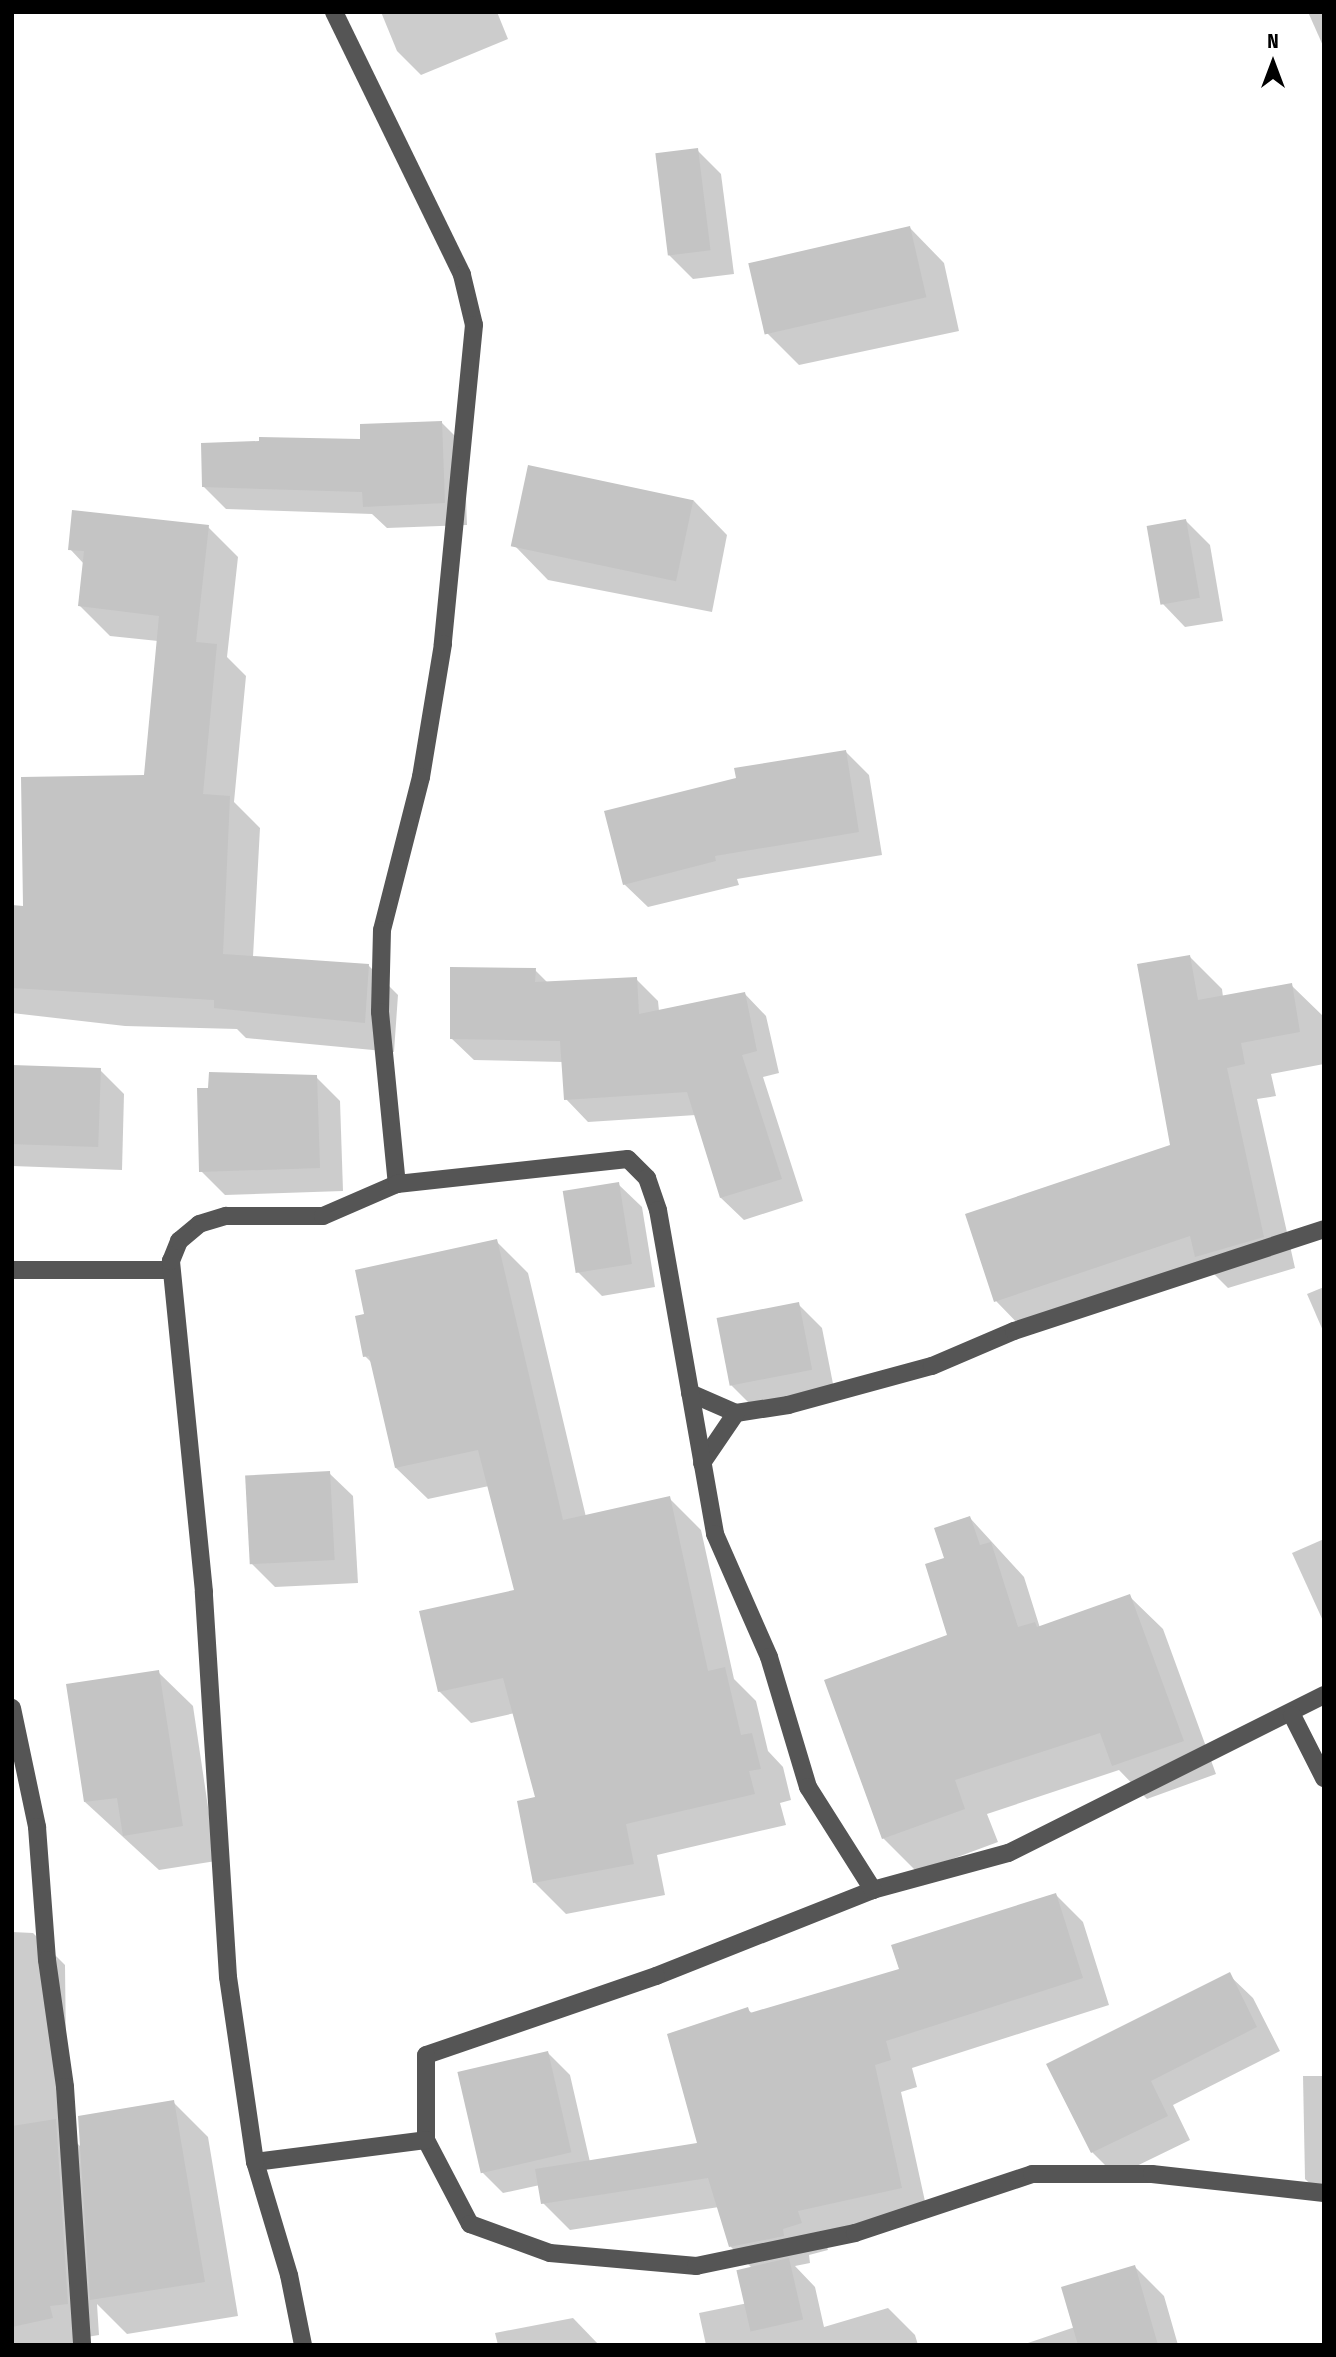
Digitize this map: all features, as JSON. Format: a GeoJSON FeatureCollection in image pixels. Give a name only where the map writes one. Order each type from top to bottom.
{"type":"FeatureCollection","features":[{"type":"Feature","properties":{"kind":"street"},"geometry":{"type":"LineString","coordinates":[[334,12],[462,275],[474,324],[443,644],[421,777],[382,930],[380,1012],[397,1184]]}},
{"type":"Feature","properties":{"kind":"street"},"geometry":{"type":"LineString","coordinates":[[303,2345],[289,2274],[255,2162],[228,1977],[204,1592],[171,1270],[179,1241],[199,1224],[226,1216],[323,1216],[397,1184],[628,1158],[647,1178],[659,1210],[715,1534],[769,1657],[808,1787],[873,1890]]}},
{"type":"Feature","properties":{"kind":"street"},"geometry":{"type":"LineString","coordinates":[[690,1393],[736,1413],[788,1405],[932,1366],[1014,1331],[1324,1229]]}},
{"type":"Feature","properties":{"kind":"street"},"geometry":{"type":"LineString","coordinates":[[12,1270],[171,1270]]}},
{"type":"Feature","properties":{"kind":"street"},"geometry":{"type":"LineString","coordinates":[[702,1463],[736,1413]]}},
{"type":"Feature","properties":{"kind":"street"},"geometry":{"type":"LineString","coordinates":[[1324,1695],[1292,1714],[1008,1853],[873,1890],[656,1976],[426,2055],[426,2140],[470,2224],[550,2253],[696,2266],[855,2233],[1032,2174],[1152,2174],[1324,2193]]}},
{"type":"Feature","properties":{"kind":"street"},"geometry":{"type":"LineString","coordinates":[[12,1708],[37,1827],[47,1960],[65,2087],[82,2345]]}},
{"type":"Feature","properties":{"kind":"street"},"geometry":{"type":"LineString","coordinates":[[1292,1714],[1324,1778]]}},
{"type":"Feature","properties":{"kind":"street"},"geometry":{"type":"LineString","coordinates":[[255,2162],[426,2140]]}},
{"type":"Feature","properties":{"kind":"building"},"geometry":{"type":"Polygon","coordinates":[[[698,148],[711,250],[668,255],[655,153],[698,148]]]}},
{"type":"Feature","properties":{"kind":"building"},"geometry":{"type":"Polygon","coordinates":[[[910,226],[926,297],[765,334],[748,263],[910,226]]]}},
{"type":"Feature","properties":{"kind":"building"},"geometry":{"type":"Polygon","coordinates":[[[442,421],[445,503],[363,507],[362,492],[202,487],[201,443],[259,441],[259,437],[360,439],[360,424],[442,421]]]}},
{"type":"Feature","properties":{"kind":"building"},"geometry":{"type":"Polygon","coordinates":[[[528,465],[693,500],[676,581],[511,546],[528,465]]]}},
{"type":"Feature","properties":{"kind":"building"},"geometry":{"type":"Polygon","coordinates":[[[72,510],[209,525],[196,642],[217,644],[203,794],[230,796],[223,954],[369,964],[365,1023],[214,1008],[214,1000],[12,988],[12,905],[23,906],[21,777],[144,775],[159,616],[78,606],[84,551],[68,550],[72,510]]]}},
{"type":"Feature","properties":{"kind":"building"},"geometry":{"type":"Polygon","coordinates":[[[1186,519],[1200,598],[1160,605],[1147,526],[1186,519]]]}},
{"type":"Feature","properties":{"kind":"building"},"geometry":{"type":"Polygon","coordinates":[[[846,750],[859,832],[715,856],[716,861],[623,885],[604,811],[736,778],[734,768],[846,750]]]}},
{"type":"Feature","properties":{"kind":"building"},"geometry":{"type":"Polygon","coordinates":[[[1190,955],[1198,1000],[1292,983],[1300,1032],[1241,1043],[1245,1064],[1227,1068],[1264,1237],[1195,1257],[1190,1236],[994,1302],[965,1214],[1170,1145],[1137,964],[1190,955]]]}},
{"type":"Feature","properties":{"kind":"building"},"geometry":{"type":"Polygon","coordinates":[[[450,967],[536,968],[535,982],[637,977],[639,1014],[745,992],[757,1051],[742,1055],[782,1179],[720,1198],[687,1092],[564,1100],[560,1041],[450,1039],[450,967]]]}},
{"type":"Feature","properties":{"kind":"building"},"geometry":{"type":"Polygon","coordinates":[[[12,1065],[101,1068],[98,1147],[12,1144],[12,1065]]]}},
{"type":"Feature","properties":{"kind":"building"},"geometry":{"type":"Polygon","coordinates":[[[209,1072],[317,1075],[320,1168],[199,1172],[197,1088],[208,1088],[209,1072]]]}},
{"type":"Feature","properties":{"kind":"building"},"geometry":{"type":"Polygon","coordinates":[[[619,1182],[632,1264],[576,1273],[563,1191],[619,1182]]]}},
{"type":"Feature","properties":{"kind":"building"},"geometry":{"type":"Polygon","coordinates":[[[497,1239],[563,1520],[670,1496],[708,1671],[725,1667],[741,1735],[752,1733],[761,1769],[749,1771],[755,1794],[626,1824],[634,1864],[533,1883],[517,1801],[535,1797],[503,1678],[438,1692],[419,1611],[514,1590],[478,1450],[395,1468],[369,1356],[363,1357],[355,1316],[364,1314],[355,1270],[497,1239]]]}},
{"type":"Feature","properties":{"kind":"building"},"geometry":{"type":"Polygon","coordinates":[[[799,1302],[812,1370],[730,1386],[717,1318],[799,1302]]]}},
{"type":"Feature","properties":{"kind":"building"},"geometry":{"type":"Polygon","coordinates":[[[330,1471],[335,1560],[250,1564],[245,1475],[330,1471]]]}},
{"type":"Feature","properties":{"kind":"building"},"geometry":{"type":"Polygon","coordinates":[[[970,1516],[980,1545],[991,1542],[1018,1627],[1035,1622],[1037,1627],[1130,1594],[1184,1741],[1112,1766],[1100,1733],[955,1780],[965,1809],[882,1839],[824,1680],[947,1635],[925,1564],[944,1558],[934,1528],[970,1516]]]}},
{"type":"Feature","properties":{"kind":"building"},"geometry":{"type":"Polygon","coordinates":[[[159,1670],[183,1826],[123,1836],[117,1798],[84,1802],[66,1684],[159,1670]]]}},
{"type":"Feature","properties":{"kind":"building"},"geometry":{"type":"Polygon","coordinates":[[[1056,1893],[1083,1978],[886,2041],[891,2060],[875,2065],[902,2188],[798,2211],[802,2223],[783,2229],[784,2236],[729,2247],[708,2178],[541,2204],[535,2169],[697,2143],[667,2034],[748,2007],[750,2013],[899,1969],[891,1945],[1056,1893]]]}},
{"type":"Feature","properties":{"kind":"building"},"geometry":{"type":"Polygon","coordinates":[[[1230,1972],[1257,2027],[1151,2081],[1168,2116],[1091,2153],[1046,2064],[1230,1972]]]}},
{"type":"Feature","properties":{"kind":"building"},"geometry":{"type":"Polygon","coordinates":[[[548,2051],[571,2152],[481,2173],[457,2072],[548,2051]]]}},
{"type":"Feature","properties":{"kind":"building"},"geometry":{"type":"Polygon","coordinates":[[[174,2100],[205,2282],[90,2300],[78,2116],[174,2100]]]}},
{"type":"Feature","properties":{"kind":"building"},"geometry":{"type":"Polygon","coordinates":[[[56,2119],[68,2304],[50,2306],[53,2318],[12,2327],[12,2126],[56,2119]]]}},
{"type":"Feature","properties":{"kind":"building"},"geometry":{"type":"Polygon","coordinates":[[[789,2258],[803,2319],[751,2332],[736,2270],[789,2258]]]}},
{"type":"Feature","properties":{"kind":"building"},"geometry":{"type":"Polygon","coordinates":[[[1135,2265],[1158,2345],[1078,2345],[1061,2287],[1135,2265]]]}}]}
